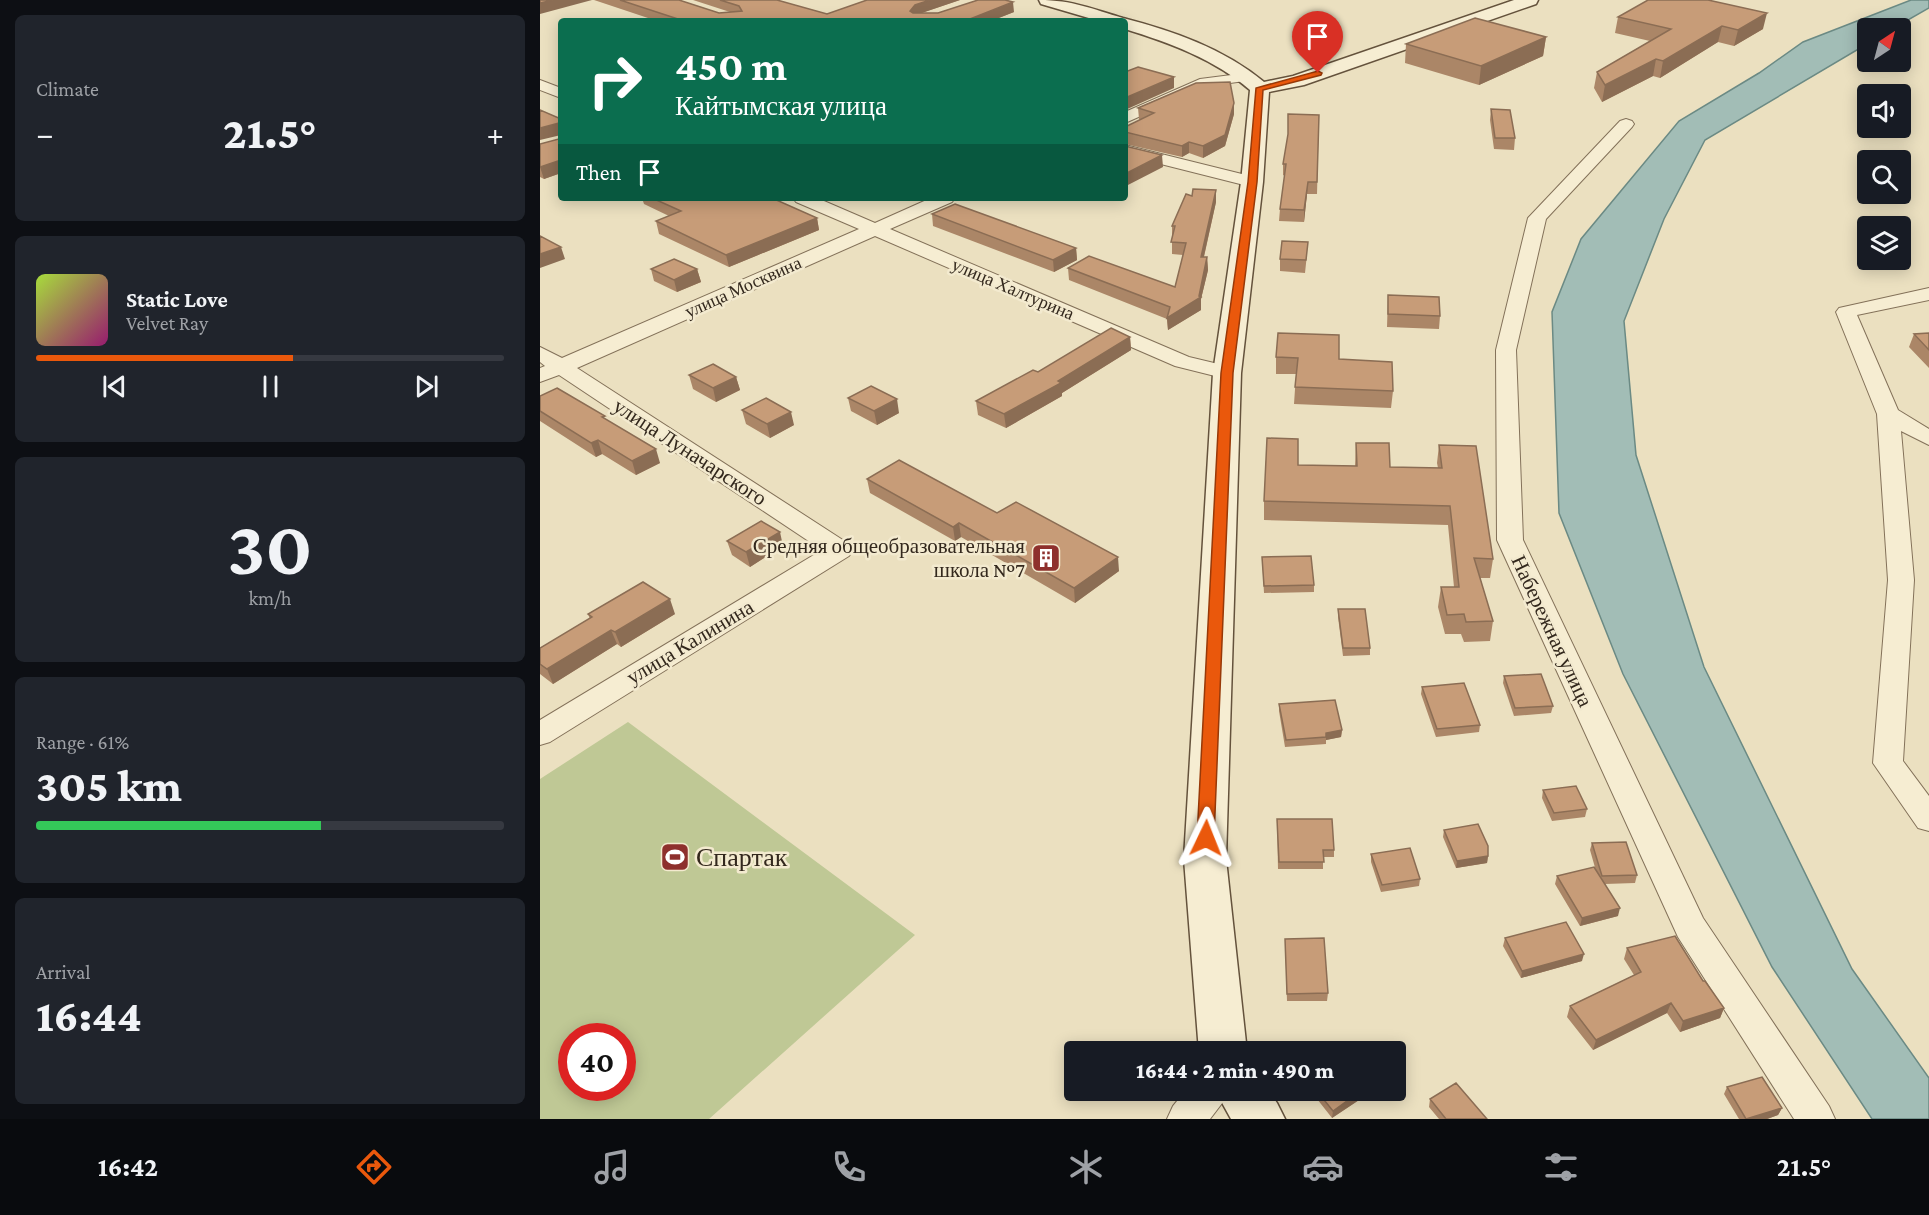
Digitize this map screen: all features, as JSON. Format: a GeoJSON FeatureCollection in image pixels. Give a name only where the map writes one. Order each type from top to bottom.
{"type":"FeatureCollection","features":[{"type":"Feature","properties":{"kind":"street"},"geometry":{"type":"LineString","coordinates":[[1047,0],[1107,18]]}},
{"type":"Feature","properties":{"kind":"street"},"geometry":{"type":"LineString","coordinates":[[1128,117],[1205,82],[1297,81],[1530,0]]}},
{"type":"Feature","properties":{"kind":"street"},"geometry":{"type":"LineString","coordinates":[[1128,24],[1186,42],[1253,82]]}},
{"type":"Feature","properties":{"kind":"street"},"geometry":{"type":"LineString","coordinates":[[1222,1041],[1205,859],[1227,373],[1252,182],[1253,82]]}},
{"type":"Feature","properties":{"kind":"street"},"geometry":{"type":"LineString","coordinates":[[540,84],[558,93]]}},
{"type":"Feature","properties":{"kind":"street","name":"Набережная улица"},"geometry":{"type":"LineString","coordinates":[[1626,123],[1537,218],[1506,350],[1510,540],[1690,927],[1816,1119]]}},
{"type":"Feature","properties":{"kind":"street"},"geometry":{"type":"LineString","coordinates":[[1128,151],[1252,182]]}},
{"type":"Feature","properties":{"kind":"street","name":"улица Халтурина"},"geometry":{"type":"LineString","coordinates":[[809,201],[1182,362],[1227,373]]}},
{"type":"Feature","properties":{"kind":"street","name":"улица Москвина"},"geometry":{"type":"LineString","coordinates":[[550,371],[939,201]]}},
{"type":"Feature","properties":{"kind":"street"},"geometry":{"type":"LineString","coordinates":[[1929,294],[1846,312],[1888,414],[1901,580],[1888,763],[1929,819]]}},
{"type":"Feature","properties":{"kind":"street","name":"улица Луначарского"},"geometry":{"type":"LineString","coordinates":[[540,353],[550,371],[840,550]]}},
{"type":"Feature","properties":{"kind":"street"},"geometry":{"type":"LineString","coordinates":[[1888,414],[1929,438]]}},
{"type":"Feature","properties":{"kind":"street","name":"улица Калинина"},"geometry":{"type":"LineString","coordinates":[[540,734],[840,550]]}},
{"type":"Feature","properties":{"kind":"street"},"geometry":{"type":"LineString","coordinates":[[1186,1119],[1201,1101]]}},
{"type":"Feature","properties":{"kind":"street"},"geometry":{"type":"LineString","coordinates":[[1247,1101],[1260,1119]]}},
{"type":"Feature","properties":{"kind":"green space","name":"Спартак"},"geometry":{"type":"Polygon","coordinates":[[[628,722],[915,935],[709,1119],[540,1119],[540,779],[628,722]]]}},
{"type":"Feature","properties":{"kind":"water"},"geometry":{"type":"Polygon","coordinates":[[[1911,0],[1929,0],[1929,8],[1911,18],[1865,18],[1911,0]]]}},
{"type":"Feature","properties":{"kind":"water"},"geometry":{"type":"Polygon","coordinates":[[[1857,21],[1857,50],[1705,140],[1664,219],[1624,321],[1636,455],[1704,667],[1852,969],[1929,1078],[1929,1119],[1872,1119],[1772,967],[1623,674],[1559,513],[1552,312],[1581,239],[1679,121],[1759,73],[1803,42],[1857,21]]]}},
{"type":"Feature","properties":{"kind":"building"},"geometry":{"type":"Polygon","coordinates":[[[620,0],[679,0],[719,13],[742,11],[739,6],[720,0],[777,0],[827,14],[867,0],[930,0],[915,5],[910,11],[913,13],[938,13],[978,0],[1013,2],[973,18],[675,18],[620,0]]]}},
{"type":"Feature","properties":{"kind":"building"},"geometry":{"type":"Polygon","coordinates":[[[1648,0],[1708,0],[1767,13],[1738,30],[1722,26],[1663,61],[1656,59],[1605,85],[1597,72],[1671,29],[1618,17],[1648,0]]]}},
{"type":"Feature","properties":{"kind":"building"},"geometry":{"type":"Polygon","coordinates":[[[1475,18],[1546,37],[1481,66],[1406,44],[1475,18]]]}},
{"type":"Feature","properties":{"kind":"building"},"geometry":{"type":"Polygon","coordinates":[[[1138,67],[1174,77],[1128,97],[1128,71],[1138,67]]]}},
{"type":"Feature","properties":{"kind":"building"},"geometry":{"type":"Polygon","coordinates":[[[1230,82],[1234,103],[1225,135],[1203,146],[1189,142],[1182,146],[1128,133],[1128,126],[1154,113],[1138,108],[1196,83],[1230,82]]]}},
{"type":"Feature","properties":{"kind":"building"},"geometry":{"type":"Polygon","coordinates":[[[1491,109],[1510,110],[1515,138],[1495,138],[1491,109]]]}},
{"type":"Feature","properties":{"kind":"building"},"geometry":{"type":"Polygon","coordinates":[[[540,110],[558,118],[558,123],[540,128],[540,110]]]}},
{"type":"Feature","properties":{"kind":"building"},"geometry":{"type":"Polygon","coordinates":[[[1288,114],[1319,115],[1317,182],[1308,182],[1304,210],[1280,209],[1286,164],[1283,164],[1288,134],[1288,114]]]}},
{"type":"Feature","properties":{"kind":"building"},"geometry":{"type":"Polygon","coordinates":[[[558,139],[558,161],[540,167],[540,144],[558,139]]]}},
{"type":"Feature","properties":{"kind":"building"},"geometry":{"type":"Polygon","coordinates":[[[1128,147],[1162,155],[1128,172],[1128,147]]]}},
{"type":"Feature","properties":{"kind":"building"},"geometry":{"type":"Polygon","coordinates":[[[1193,189],[1216,190],[1201,257],[1207,257],[1199,296],[1201,297],[1167,318],[1170,307],[1068,268],[1089,256],[1175,287],[1186,243],[1171,242],[1175,226],[1172,226],[1186,194],[1192,196],[1193,189]]]}},
{"type":"Feature","properties":{"kind":"building"},"geometry":{"type":"Polygon","coordinates":[[[659,201],[779,201],[817,218],[726,255],[656,221],[681,211],[659,201]]]}},
{"type":"Feature","properties":{"kind":"building"},"geometry":{"type":"Polygon","coordinates":[[[955,204],[1076,248],[1053,260],[932,214],[955,204]]]}},
{"type":"Feature","properties":{"kind":"building"},"geometry":{"type":"Polygon","coordinates":[[[540,236],[561,247],[540,254],[540,236]]]}},
{"type":"Feature","properties":{"kind":"building"},"geometry":{"type":"Polygon","coordinates":[[[1282,241],[1308,242],[1306,260],[1280,259],[1282,241]]]}},
{"type":"Feature","properties":{"kind":"building"},"geometry":{"type":"Polygon","coordinates":[[[674,259],[697,269],[674,280],[651,269],[674,259]]]}},
{"type":"Feature","properties":{"kind":"building"},"geometry":{"type":"Polygon","coordinates":[[[1388,295],[1439,297],[1440,316],[1388,314],[1388,295]]]}},
{"type":"Feature","properties":{"kind":"building"},"geometry":{"type":"Polygon","coordinates":[[[1111,328],[1130,337],[1058,381],[1061,383],[1004,414],[976,401],[1033,370],[1038,372],[1111,328]]]}},
{"type":"Feature","properties":{"kind":"building"},"geometry":{"type":"Polygon","coordinates":[[[1278,333],[1339,335],[1339,359],[1392,362],[1393,391],[1295,387],[1298,358],[1276,357],[1278,333]]]}},
{"type":"Feature","properties":{"kind":"building"},"geometry":{"type":"Polygon","coordinates":[[[1929,333],[1929,350],[1914,334],[1929,333]]]}},
{"type":"Feature","properties":{"kind":"building"},"geometry":{"type":"Polygon","coordinates":[[[713,364],[736,377],[713,388],[689,375],[713,364]]]}},
{"type":"Feature","properties":{"kind":"building"},"geometry":{"type":"Polygon","coordinates":[[[871,386],[897,399],[874,411],[848,398],[871,386]]]}},
{"type":"Feature","properties":{"kind":"building"},"geometry":{"type":"Polygon","coordinates":[[[557,388],[656,449],[632,461],[598,440],[591,443],[540,411],[540,396],[557,388]]]}},
{"type":"Feature","properties":{"kind":"building"},"geometry":{"type":"Polygon","coordinates":[[[766,398],[791,412],[767,424],[742,410],[766,398]]]}},
{"type":"Feature","properties":{"kind":"building"},"geometry":{"type":"Polygon","coordinates":[[[1267,438],[1298,439],[1298,465],[1357,466],[1356,443],[1389,443],[1390,467],[1442,468],[1439,445],[1476,446],[1493,559],[1474,558],[1493,621],[1466,622],[1464,614],[1447,615],[1441,587],[1459,587],[1450,506],[1264,501],[1267,438]]]}},
{"type":"Feature","properties":{"kind":"building"},"geometry":{"type":"Polygon","coordinates":[[[899,460],[997,513],[1016,502],[1118,557],[1074,588],[959,523],[953,527],[867,479],[899,460]]]}},
{"type":"Feature","properties":{"kind":"building"},"geometry":{"type":"Polygon","coordinates":[[[761,521],[780,532],[746,552],[727,541],[761,521]]]}},
{"type":"Feature","properties":{"kind":"building"},"geometry":{"type":"Polygon","coordinates":[[[1311,556],[1314,585],[1264,586],[1262,557],[1311,556]]]}},
{"type":"Feature","properties":{"kind":"building"},"geometry":{"type":"Polygon","coordinates":[[[643,582],[670,599],[615,632],[611,630],[547,669],[540,664],[540,648],[592,617],[588,614],[643,582]]]}},
{"type":"Feature","properties":{"kind":"building"},"geometry":{"type":"Polygon","coordinates":[[[1338,609],[1365,609],[1370,648],[1343,648],[1338,609]]]}},
{"type":"Feature","properties":{"kind":"building"},"geometry":{"type":"Polygon","coordinates":[[[1541,674],[1553,706],[1515,708],[1504,676],[1541,674]]]}},
{"type":"Feature","properties":{"kind":"building"},"geometry":{"type":"Polygon","coordinates":[[[1464,683],[1480,725],[1437,729],[1422,687],[1464,683]]]}},
{"type":"Feature","properties":{"kind":"building"},"geometry":{"type":"Polygon","coordinates":[[[1335,700],[1342,730],[1326,733],[1326,737],[1286,740],[1279,704],[1335,700]]]}},
{"type":"Feature","properties":{"kind":"building"},"geometry":{"type":"Polygon","coordinates":[[[1576,786],[1587,809],[1554,813],[1543,790],[1576,786]]]}},
{"type":"Feature","properties":{"kind":"building"},"geometry":{"type":"Polygon","coordinates":[[[1277,819],[1332,819],[1334,850],[1323,850],[1324,862],[1279,862],[1277,819]]]}},
{"type":"Feature","properties":{"kind":"building"},"geometry":{"type":"Polygon","coordinates":[[[1478,824],[1488,846],[1488,856],[1457,861],[1444,830],[1478,824]]]}},
{"type":"Feature","properties":{"kind":"building"},"geometry":{"type":"Polygon","coordinates":[[[1626,842],[1637,875],[1602,876],[1592,843],[1626,842]]]}},
{"type":"Feature","properties":{"kind":"building"},"geometry":{"type":"Polygon","coordinates":[[[1410,848],[1420,879],[1382,885],[1371,854],[1410,848]]]}},
{"type":"Feature","properties":{"kind":"building"},"geometry":{"type":"Polygon","coordinates":[[[1594,867],[1620,908],[1582,918],[1557,876],[1594,867]]]}},
{"type":"Feature","properties":{"kind":"building"},"geometry":{"type":"Polygon","coordinates":[[[1566,922],[1584,954],[1522,971],[1505,938],[1566,922]]]}},
{"type":"Feature","properties":{"kind":"building"},"geometry":{"type":"Polygon","coordinates":[[[1675,936],[1703,981],[1724,1008],[1683,1021],[1671,1003],[1596,1040],[1570,1006],[1641,972],[1627,948],[1675,936]]]}},
{"type":"Feature","properties":{"kind":"building"},"geometry":{"type":"Polygon","coordinates":[[[1324,938],[1328,993],[1287,994],[1285,939],[1324,938]]]}},
{"type":"Feature","properties":{"kind":"building"},"geometry":{"type":"Polygon","coordinates":[[[1762,1077],[1782,1108],[1746,1119],[1727,1087],[1762,1077]]]}},
{"type":"Feature","properties":{"kind":"building"},"geometry":{"type":"Polygon","coordinates":[[[1456,1083],[1487,1119],[1446,1119],[1430,1099],[1456,1083]]]}},
{"type":"Feature","properties":{"kind":"building"},"geometry":{"type":"Polygon","coordinates":[[[1325,1101],[1347,1101],[1333,1111],[1325,1101]]]}},
{"type":"Feature","properties":{"kind":"place","name":"Средняя общеобразовательная школа №7"},"geometry":{"type":"Point","coordinates":[1046,558]}},
{"type":"Feature","properties":{"kind":"place","name":"Спартак"},"geometry":{"type":"Point","coordinates":[675,857]}},
{"type":"Feature","properties":{"kind":"route"},"geometry":{"type":"LineString","coordinates":[[1206,838],[1227,373],[1252,182],[1260,88],[1297,81],[1318,73]]}}]}
